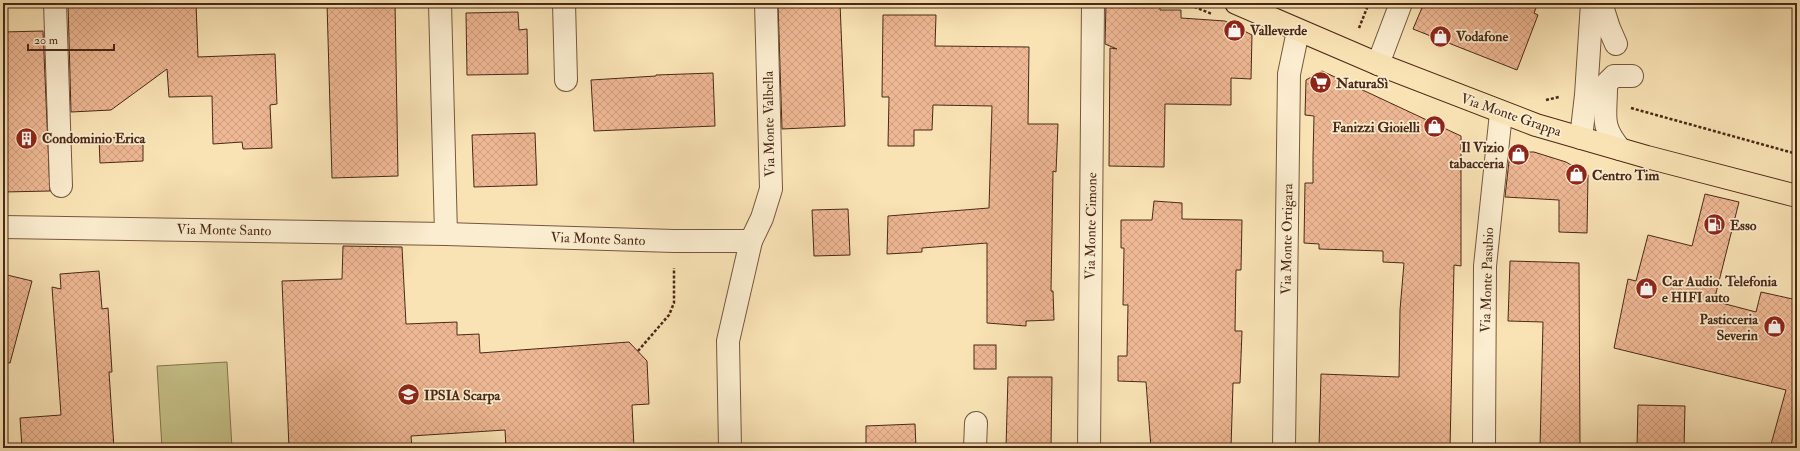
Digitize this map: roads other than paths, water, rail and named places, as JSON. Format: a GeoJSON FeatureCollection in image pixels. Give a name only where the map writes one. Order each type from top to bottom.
{"type":"FeatureCollection","features":[{"type":"Feature","properties":{"kind":"main road","name":"Via Monte Grappa"},"geometry":{"type":"LineString","coordinates":[[1236,3],[1298,31],[1501,113],[1620,149],[1797,196]]}},
{"type":"Feature","properties":{"kind":"street"},"geometry":{"type":"LineString","coordinates":[[55,3],[61,186]]}},
{"type":"Feature","properties":{"kind":"street"},"geometry":{"type":"LineString","coordinates":[[440,3],[446,234]]}},
{"type":"Feature","properties":{"kind":"street"},"geometry":{"type":"LineString","coordinates":[[564,3],[566,80]]}},
{"type":"Feature","properties":{"kind":"street","name":"Via Monte Valbella"},"geometry":{"type":"LineString","coordinates":[[730,448],[728,341],[751,241],[762,218],[771,189],[766,3]]}},
{"type":"Feature","properties":{"kind":"street","name":"Via Monte Cimone"},"geometry":{"type":"LineString","coordinates":[[1089,448],[1093,3]]}},
{"type":"Feature","properties":{"kind":"street"},"geometry":{"type":"LineString","coordinates":[[1378,64],[1401,3]]}},
{"type":"Feature","properties":{"kind":"street"},"geometry":{"type":"LineString","coordinates":[[1592,3],[1596,98],[1607,131],[1620,149]]}},
{"type":"Feature","properties":{"kind":"street"},"geometry":{"type":"LineString","coordinates":[[1601,3],[1616,44]]}},
{"type":"Feature","properties":{"kind":"street","name":"Via Monte Ortigara"},"geometry":{"type":"LineString","coordinates":[[1284,448],[1289,74],[1298,31]]}},
{"type":"Feature","properties":{"kind":"street"},"geometry":{"type":"LineString","coordinates":[[1581,138],[1596,98],[1606,88],[1610,79],[1614,76],[1621,75],[1632,76]]}},
{"type":"Feature","properties":{"kind":"street","name":"Via Monte Pasubio"},"geometry":{"type":"LineString","coordinates":[[1484,448],[1485,266],[1501,113]]}},
{"type":"Feature","properties":{"kind":"street","name":"Via Monte Santo"},"geometry":{"type":"LineString","coordinates":[[3,227],[446,234],[674,241],[751,241]]}},
{"type":"Feature","properties":{"kind":"street"},"geometry":{"type":"LineString","coordinates":[[975,448],[976,422]]}},
{"type":"Feature","properties":{"kind":"place","name":"Valleverde"},"geometry":{"type":"Point","coordinates":[1234,30]}},
{"type":"Feature","properties":{"kind":"place","name":"Vodafone"},"geometry":{"type":"Point","coordinates":[1440,36]}},
{"type":"Feature","properties":{"kind":"place","name":"NaturaSì"},"geometry":{"type":"Point","coordinates":[1320,83]}},
{"type":"Feature","properties":{"kind":"place","name":"Fanizzi Gioielli"},"geometry":{"type":"Point","coordinates":[1435,127]}},
{"type":"Feature","properties":{"kind":"place","name":"Condominio Erica"},"geometry":{"type":"Point","coordinates":[26,138]}},
{"type":"Feature","properties":{"kind":"place","name":"Il Vizio tabacceria"},"geometry":{"type":"Point","coordinates":[1519,155]}},
{"type":"Feature","properties":{"kind":"place","name":"Centro Tim"},"geometry":{"type":"Point","coordinates":[1576,175]}},
{"type":"Feature","properties":{"kind":"place","name":"Esso"},"geometry":{"type":"Point","coordinates":[1714,225]}},
{"type":"Feature","properties":{"kind":"place","name":"Car Audio. Telefonia e HIFI auto"},"geometry":{"type":"Point","coordinates":[1646,289]}},
{"type":"Feature","properties":{"kind":"place","name":"Pasticceria Severin"},"geometry":{"type":"Point","coordinates":[1774,327]}},
{"type":"Feature","properties":{"kind":"place","name":"IPSIA Scarpa"},"geometry":{"type":"Point","coordinates":[409,395]}}]}
